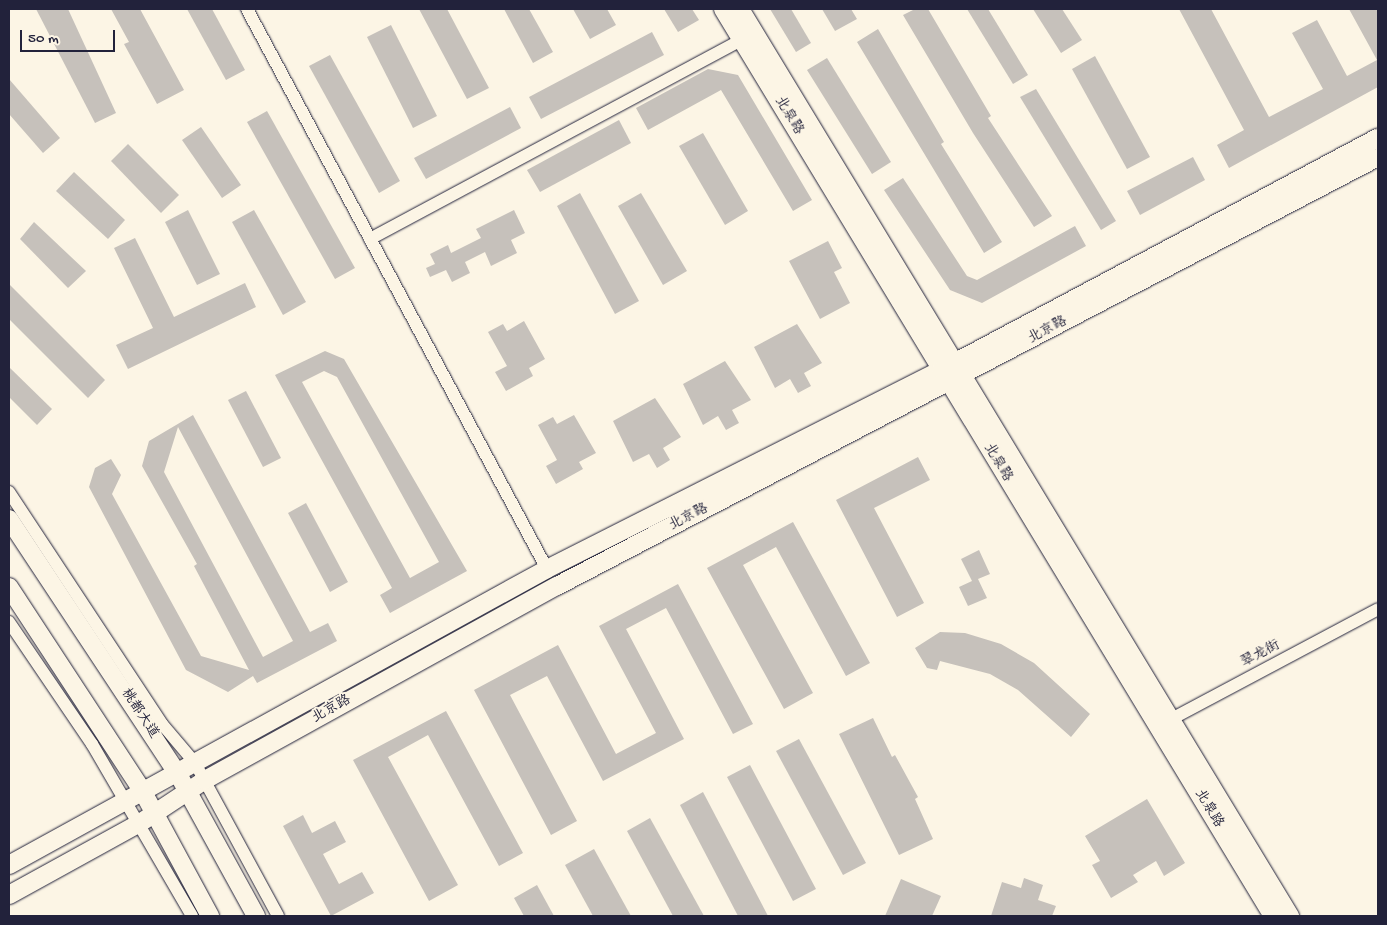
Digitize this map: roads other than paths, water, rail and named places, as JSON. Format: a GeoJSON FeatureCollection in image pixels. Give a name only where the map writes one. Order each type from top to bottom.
{"type":"FeatureCollection","features":[{"type":"Feature","properties":{"kind":"street"},"geometry":{"type":"LineString","coordinates":[[247,9],[547,569]]}},
{"type":"Feature","properties":{"kind":"street","name":"北泉路"},"geometry":{"type":"LineString","coordinates":[[723,9],[748,36],[1163,723],[1274,916]]}},
{"type":"Feature","properties":{"kind":"street","name":"北泉路"},"geometry":{"type":"LineString","coordinates":[[740,9],[748,36]]}},
{"type":"Feature","properties":{"kind":"street"},"geometry":{"type":"LineString","coordinates":[[370,239],[748,36]]}},
{"type":"Feature","properties":{"kind":"street","name":"北京路"},"geometry":{"type":"LineString","coordinates":[[9,895],[140,823],[205,780],[557,586],[952,373],[1378,138]]}},
{"type":"Feature","properties":{"kind":"street","name":"北京路"},"geometry":{"type":"LineString","coordinates":[[9,865],[178,774],[547,569],[952,373],[1378,157]]}},
{"type":"Feature","properties":{"kind":"street"},"geometry":{"type":"LineString","coordinates":[[9,492],[162,724],[195,763],[278,916]]}},
{"type":"Feature","properties":{"kind":"street","name":"桃都大道"},"geometry":{"type":"LineString","coordinates":[[9,519],[178,774],[256,916]]}},
{"type":"Feature","properties":{"kind":"street"},"geometry":{"type":"LineString","coordinates":[[9,587],[155,813],[210,916]]}},
{"type":"Feature","properties":{"kind":"street","name":"翠龙街"},"geometry":{"type":"LineString","coordinates":[[1163,723],[1378,610]]}},
{"type":"Feature","properties":{"kind":"street"},"geometry":{"type":"LineString","coordinates":[[9,622],[140,823],[192,916]]}},
{"type":"Feature","properties":{"kind":"street","name":"北泉路"},"geometry":{"type":"LineString","coordinates":[[1163,723],[1290,916]]}}]}
